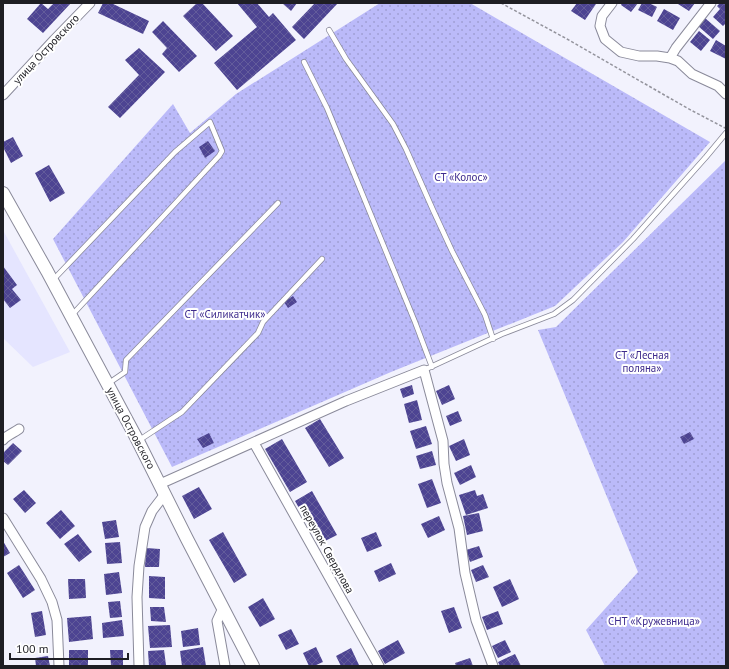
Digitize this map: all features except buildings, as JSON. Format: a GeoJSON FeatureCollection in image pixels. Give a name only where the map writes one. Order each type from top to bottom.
{"type":"FeatureCollection","features":[{"type":"Feature","properties":{"kind":"street","name":"улица Островского"},"geometry":{"type":"LineString","coordinates":[[3,96],[90,3]]}},
{"type":"Feature","properties":{"kind":"street"},"geometry":{"type":"LineString","coordinates":[[612,3],[602,16],[600,26],[605,39],[621,52],[639,56],[670,58],[678,61],[692,74],[718,86],[726,94]]}},
{"type":"Feature","properties":{"kind":"street"},"geometry":{"type":"LineString","coordinates":[[670,58],[711,3]]}},
{"type":"Feature","properties":{"kind":"street","name":"улица Островского"},"geometry":{"type":"LineString","coordinates":[[3,192],[108,384],[253,666]]}},
{"type":"Feature","properties":{"kind":"street"},"geometry":{"type":"LineString","coordinates":[[139,666],[137,596],[139,566],[145,527],[162,489],[254,443],[346,401],[428,368],[443,441],[447,483],[459,528],[465,573],[476,620],[493,666]]}},
{"type":"Feature","properties":{"kind":"street"},"geometry":{"type":"LineString","coordinates":[[3,440],[19,429]]}},
{"type":"Feature","properties":{"kind":"street","name":"переулок Свердлова"},"geometry":{"type":"LineString","coordinates":[[254,443],[379,666]]}},
{"type":"Feature","properties":{"kind":"street"},"geometry":{"type":"LineString","coordinates":[[3,518],[41,579],[52,602],[57,620],[59,666]]}},
{"type":"Feature","properties":{"kind":"street"},"geometry":{"type":"LineString","coordinates":[[223,608],[217,621],[225,666]]}},
{"type":"Feature","properties":{"kind":"lane"},"geometry":{"type":"LineString","coordinates":[[329,30],[346,59],[393,124],[406,149],[439,224],[485,315],[493,339]]}},
{"type":"Feature","properties":{"kind":"lane"},"geometry":{"type":"LineString","coordinates":[[304,62],[333,122],[415,322],[428,368],[554,314],[573,300],[633,239],[706,157],[726,132]]}},
{"type":"Feature","properties":{"kind":"lane"},"geometry":{"type":"LineString","coordinates":[[52,281],[175,152],[210,122],[222,151],[219,156],[71,316]]}},
{"type":"Feature","properties":{"kind":"lane"},"geometry":{"type":"LineString","coordinates":[[108,384],[125,372],[126,360],[278,203]]}},
{"type":"Feature","properties":{"kind":"lane"},"geometry":{"type":"LineString","coordinates":[[138,441],[182,412],[258,333],[263,322],[322,258]]}},
{"type":"Feature","properties":{"kind":"path"},"geometry":{"type":"LineString","coordinates":[[501,3],[687,108],[726,128]]}},
{"type":"Feature","properties":{"kind":"shaded area"},"geometry":{"type":"Polygon","coordinates":[[[4,232],[70,352],[33,367],[3,338],[4,232]]]}},
{"type":"Feature","properties":{"kind":"green space"},"geometry":{"type":"Polygon","coordinates":[[[380,3],[470,3],[710,142],[623,242],[555,306],[391,372],[172,467],[53,239],[173,104],[190,133],[236,94],[380,3]]]}},
{"type":"Feature","properties":{"kind":"green space","name":"СТ «Лесная поляна»"},"geometry":{"type":"Polygon","coordinates":[[[726,160],[726,666],[605,666],[586,630],[638,572],[538,330],[556,327],[726,160]]]}},
{"type":"Feature","properties":{"kind":"park label","name":"СТ «Колос»"},"geometry":{"type":"Point","coordinates":[461,177]}},
{"type":"Feature","properties":{"kind":"park label","name":"СТ «Силикатчик»"},"geometry":{"type":"Point","coordinates":[225,314]}},
{"type":"Feature","properties":{"kind":"park label","name":"СНТ «Кружевница»"},"geometry":{"type":"Point","coordinates":[654,621]}}]}
